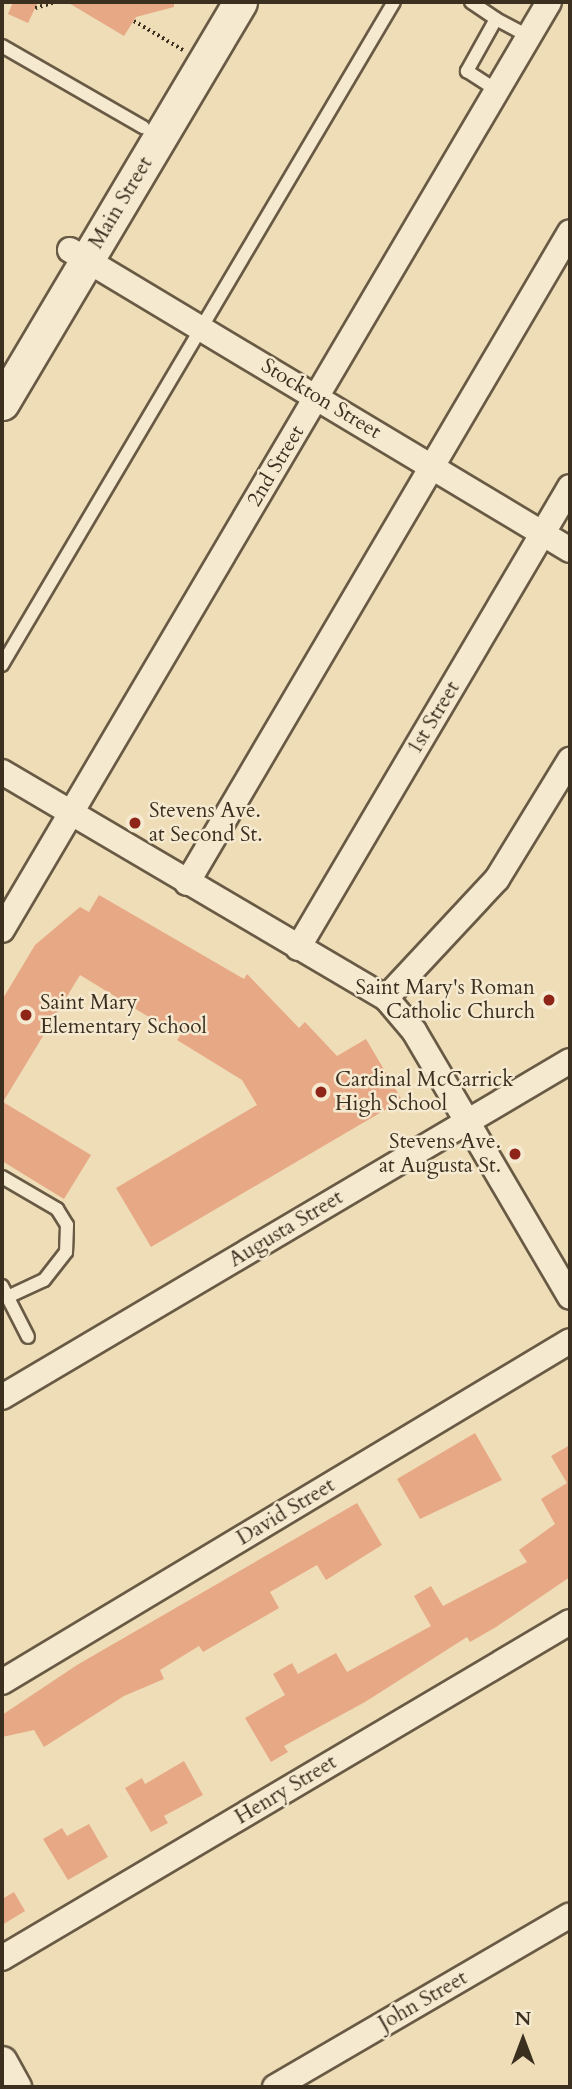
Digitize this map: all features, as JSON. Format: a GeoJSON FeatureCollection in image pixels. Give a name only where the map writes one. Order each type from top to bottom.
{"type":"FeatureCollection","features":[{"type":"Feature","properties":{"kind":"main road","name":"Main Street"},"geometry":{"type":"LineString","coordinates":[[2,403],[143,127],[217,2]]}},
{"type":"Feature","properties":{"kind":"main road","name":"Main Street"},"geometry":{"type":"LineString","coordinates":[[2,364],[79,254],[240,2]]}},
{"type":"Feature","properties":{"kind":"street","name":"2nd Street"},"geometry":{"type":"LineString","coordinates":[[2,930],[549,2]]}},
{"type":"Feature","properties":{"kind":"street"},"geometry":{"type":"LineString","coordinates":[[187,883],[570,232]]}},
{"type":"Feature","properties":{"kind":"street","name":"Stockton Street"},"geometry":{"type":"LineString","coordinates":[[79,254],[570,550]]}},
{"type":"Feature","properties":{"kind":"street","name":"1st Street"},"geometry":{"type":"LineString","coordinates":[[298,948],[570,488]]}},
{"type":"Feature","properties":{"kind":"street"},"geometry":{"type":"LineString","coordinates":[[386,998],[497,879],[570,760]]}},
{"type":"Feature","properties":{"kind":"street"},"geometry":{"type":"LineString","coordinates":[[2,772],[386,998],[415,1031],[570,1297]]}},
{"type":"Feature","properties":{"kind":"street","name":"Augusta Street"},"geometry":{"type":"LineString","coordinates":[[2,1397],[570,1061]]}},
{"type":"Feature","properties":{"kind":"street","name":"David Street"},"geometry":{"type":"LineString","coordinates":[[2,1682],[570,1341]]}},
{"type":"Feature","properties":{"kind":"street","name":"Henry Street"},"geometry":{"type":"LineString","coordinates":[[2,1958],[570,1622]]}},
{"type":"Feature","properties":{"kind":"street","name":"John Street"},"geometry":{"type":"LineString","coordinates":[[275,2087],[570,1915]]}},
{"type":"Feature","properties":{"kind":"street"},"geometry":{"type":"LineString","coordinates":[[2,2062],[16,2087]]}},
{"type":"Feature","properties":{"kind":"lane"},"geometry":{"type":"LineString","coordinates":[[2,665],[394,2]]}},
{"type":"Feature","properties":{"kind":"lane"},"geometry":{"type":"LineString","coordinates":[[471,2],[528,36]]}},
{"type":"Feature","properties":{"kind":"lane"},"geometry":{"type":"LineString","coordinates":[[496,19],[467,71],[496,90]]}},
{"type":"Feature","properties":{"kind":"lane"},"geometry":{"type":"LineString","coordinates":[[2,46],[143,127]]}},
{"type":"Feature","properties":{"kind":"lane"},"geometry":{"type":"LineString","coordinates":[[2,1177],[57,1209],[67,1224],[66,1252],[44,1280],[5,1291],[28,1337]]}},
{"type":"Feature","properties":{"kind":"path"},"geometry":{"type":"LineString","coordinates":[[35,8],[56,2]]}},
{"type":"Feature","properties":{"kind":"path"},"geometry":{"type":"LineString","coordinates":[[134,21],[187,52]]}},
{"type":"Feature","properties":{"kind":"building"},"geometry":{"type":"Polygon","coordinates":[[[13,2],[38,2],[28,23],[8,14],[13,2]]]}},
{"type":"Feature","properties":{"kind":"building"},"geometry":{"type":"Polygon","coordinates":[[[67,2],[174,2],[174,7],[136,17],[124,36],[67,2]]]}},
{"type":"Feature","properties":{"kind":"building"},"geometry":{"type":"Polygon","coordinates":[[[99,895],[244,979],[247,974],[299,1028],[305,1022],[337,1056],[366,1039],[402,1100],[151,1247],[116,1188],[257,1105],[242,1080],[177,1040],[180,1036],[80,975],[3,1102],[91,1155],[64,1199],[2,1161],[2,1000],[35,945],[80,907],[89,912],[99,895]]]}},
{"type":"Feature","properties":{"kind":"building"},"geometry":{"type":"Polygon","coordinates":[[[475,1433],[502,1480],[420,1519],[397,1479],[475,1433]]]}},
{"type":"Feature","properties":{"kind":"building"},"geometry":{"type":"Polygon","coordinates":[[[570,1445],[570,1577],[496,1627],[470,1642],[467,1637],[365,1702],[284,1746],[288,1752],[271,1762],[245,1718],[285,1695],[273,1674],[292,1663],[298,1674],[336,1653],[347,1672],[431,1626],[414,1596],[431,1586],[443,1606],[527,1562],[519,1550],[555,1524],[541,1499],[567,1483],[551,1456],[570,1445]]]}},
{"type":"Feature","properties":{"kind":"building"},"geometry":{"type":"Polygon","coordinates":[[[357,1503],[382,1545],[326,1580],[317,1565],[270,1592],[279,1608],[203,1652],[199,1646],[160,1670],[164,1679],[124,1696],[44,1747],[34,1730],[2,1737],[2,1715],[77,1665],[357,1503]]]}},
{"type":"Feature","properties":{"kind":"building"},"geometry":{"type":"Polygon","coordinates":[[[184,1761],[203,1795],[164,1816],[168,1823],[151,1832],[125,1788],[142,1778],[145,1784],[184,1761]]]}},
{"type":"Feature","properties":{"kind":"building"},"geometry":{"type":"Polygon","coordinates":[[[89,1824],[108,1857],[68,1880],[43,1839],[62,1828],[67,1836],[89,1824]]]}},
{"type":"Feature","properties":{"kind":"building"},"geometry":{"type":"Polygon","coordinates":[[[14,1892],[25,1911],[2,1925],[2,1899],[14,1892]]]}},
{"type":"Feature","properties":{"kind":"place","name":"Stevens Ave. at Second St."},"geometry":{"type":"Point","coordinates":[135,823]}},
{"type":"Feature","properties":{"kind":"place","name":"Saint Mary's Roman Catholic Church"},"geometry":{"type":"Point","coordinates":[549,1000]}},
{"type":"Feature","properties":{"kind":"place","name":"Saint Mary Elementary School"},"geometry":{"type":"Point","coordinates":[26,1015]}},
{"type":"Feature","properties":{"kind":"place","name":"Cardinal McCarrick High School"},"geometry":{"type":"Point","coordinates":[321,1092]}},
{"type":"Feature","properties":{"kind":"place","name":"Stevens Ave. at Augusta St."},"geometry":{"type":"Point","coordinates":[515,1154]}}]}
